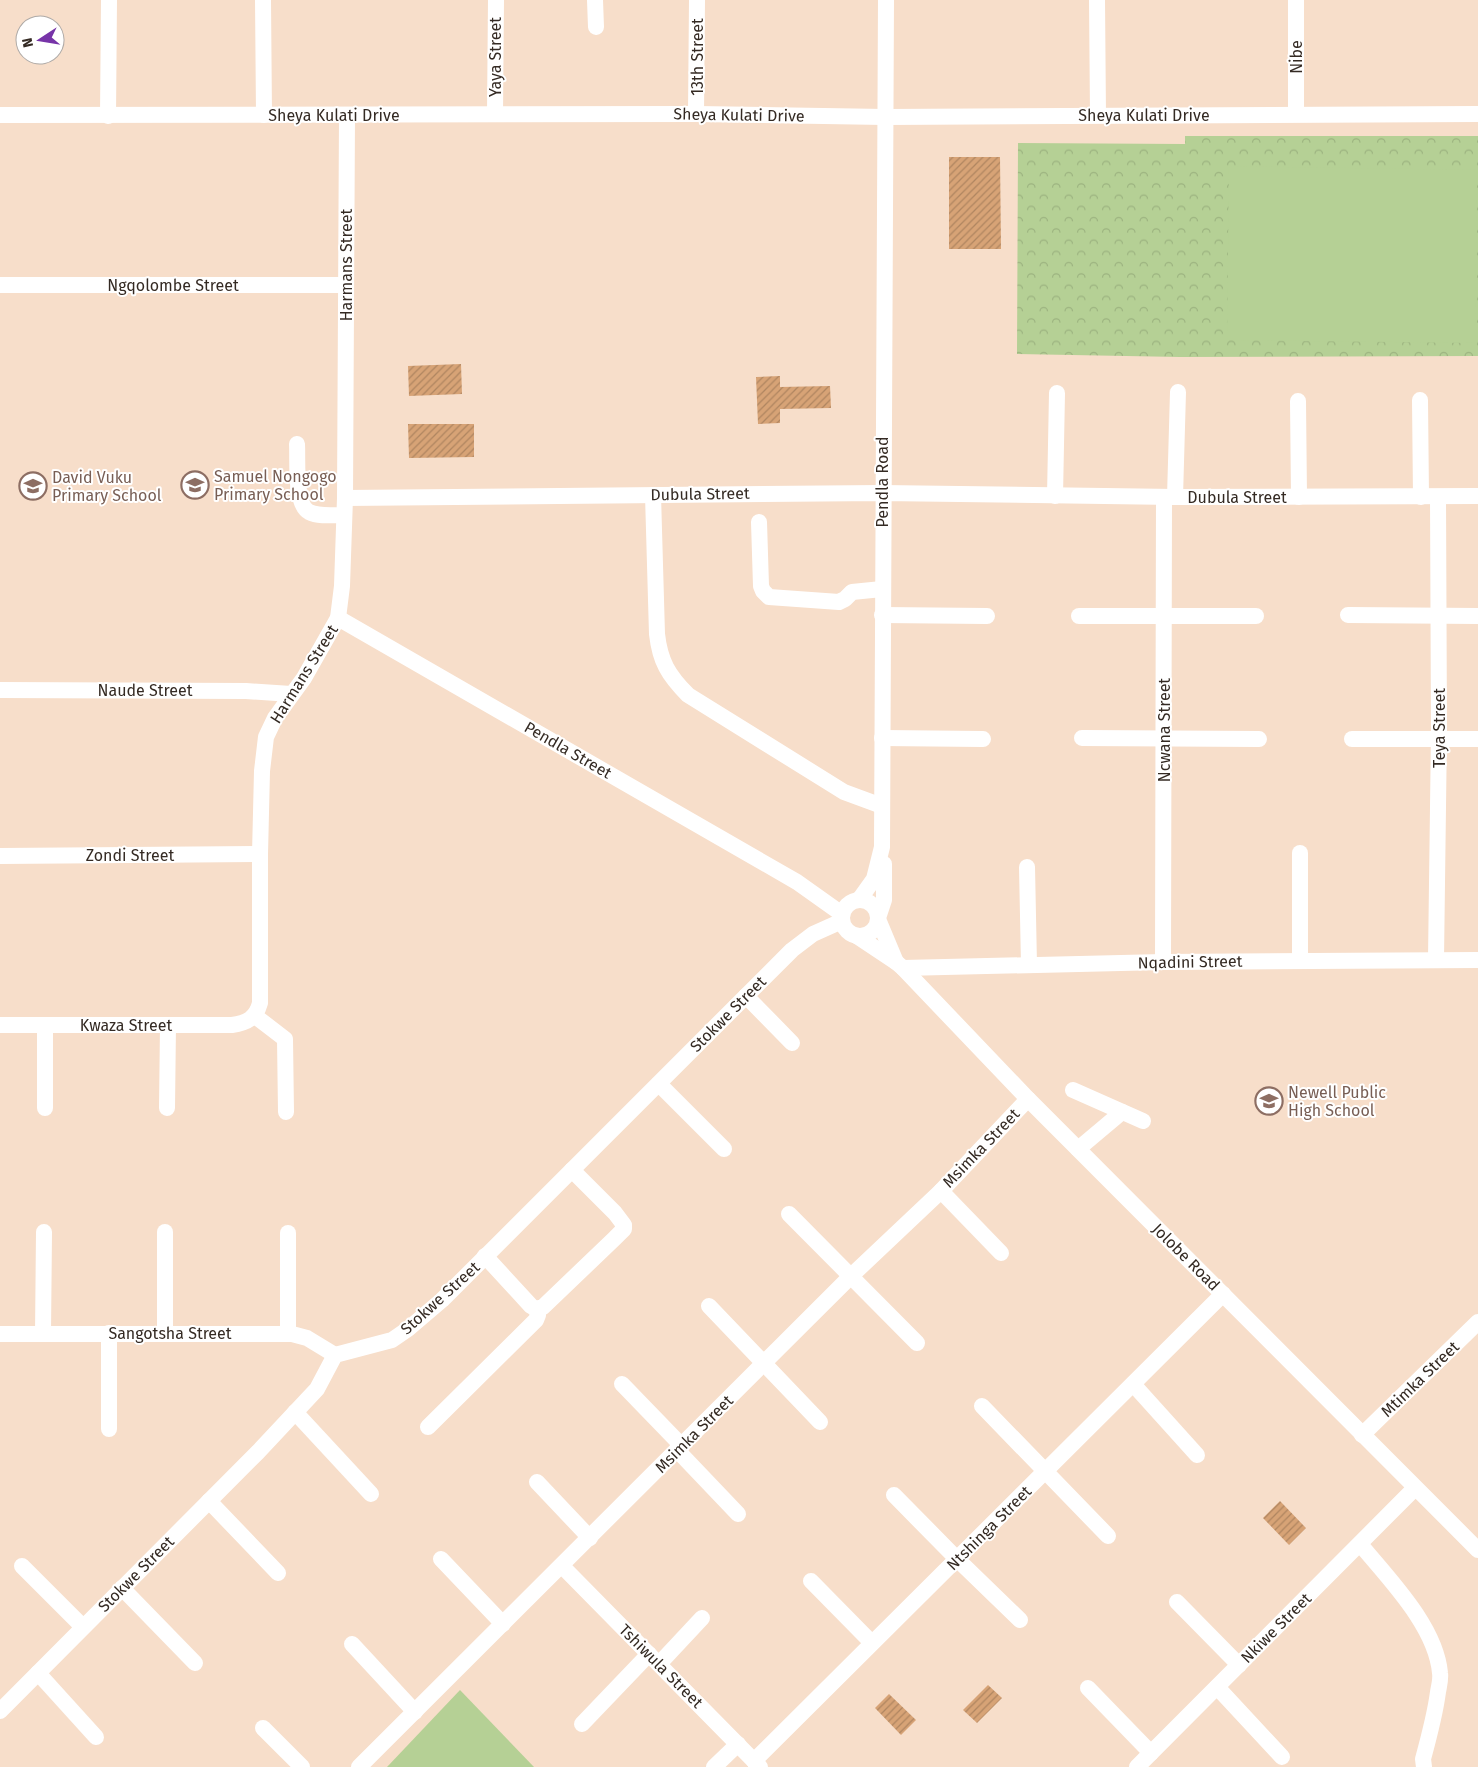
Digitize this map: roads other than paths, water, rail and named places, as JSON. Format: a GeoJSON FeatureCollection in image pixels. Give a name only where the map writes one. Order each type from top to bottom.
{"type":"FeatureCollection","features":[{"type":"Feature","properties":{"kind":"street"},"geometry":{"type":"LineString","coordinates":[[108,116],[109,0]]}},
{"type":"Feature","properties":{"kind":"street"},"geometry":{"type":"LineString","coordinates":[[263,0],[264,115]]}},
{"type":"Feature","properties":{"kind":"street","name":"Yaya Street"},"geometry":{"type":"LineString","coordinates":[[495,114],[496,0]]}},
{"type":"Feature","properties":{"kind":"street"},"geometry":{"type":"LineString","coordinates":[[595,0],[596,27]]}},
{"type":"Feature","properties":{"kind":"street","name":"13th Street"},"geometry":{"type":"LineString","coordinates":[[696,114],[697,0]]}},
{"type":"Feature","properties":{"kind":"street","name":"Pendla Road"},"geometry":{"type":"LineString","coordinates":[[878,919],[884,900],[882,847],[882,493],[886,0]]}},
{"type":"Feature","properties":{"kind":"street"},"geometry":{"type":"LineString","coordinates":[[1097,0],[1098,115]]}},
{"type":"Feature","properties":{"kind":"street","name":"Nibe"},"geometry":{"type":"LineString","coordinates":[[1296,0],[1296,114]]}},
{"type":"Feature","properties":{"kind":"street","name":"Sheya Kulati Drive"},"geometry":{"type":"LineString","coordinates":[[0,115],[696,114],[885,117],[1478,114]]}},
{"type":"Feature","properties":{"kind":"street","name":"Harmans Street"},"geometry":{"type":"LineString","coordinates":[[253,1018],[260,1003],[260,854],[262,770],[266,737],[275,718],[304,678],[338,618],[342,586],[345,498],[347,115]]}},
{"type":"Feature","properties":{"kind":"street","name":"Ngqolombe Street"},"geometry":{"type":"LineString","coordinates":[[0,285],[346,285]]}},
{"type":"Feature","properties":{"kind":"street","name":"Dubula Street"},"geometry":{"type":"LineString","coordinates":[[1170,497],[1178,392]]}},
{"type":"Feature","properties":{"kind":"street"},"geometry":{"type":"LineString","coordinates":[[1055,496],[1056,393]]}},
{"type":"Feature","properties":{"kind":"street"},"geometry":{"type":"LineString","coordinates":[[1420,400],[1421,497]]}},
{"type":"Feature","properties":{"kind":"street","name":"Dubula Street"},"geometry":{"type":"LineString","coordinates":[[1298,401],[1299,497]]}},
{"type":"Feature","properties":{"kind":"street"},"geometry":{"type":"LineString","coordinates":[[298,444],[298,484],[305,509],[310,513],[344,515]]}},
{"type":"Feature","properties":{"kind":"street","name":"Dubula Street"},"geometry":{"type":"LineString","coordinates":[[345,498],[882,493],[1170,497],[1478,496]]}},
{"type":"Feature","properties":{"kind":"street"},"geometry":{"type":"LineString","coordinates":[[653,495],[659,652],[663,663],[678,684],[688,695],[844,792],[882,806]]}},
{"type":"Feature","properties":{"kind":"street","name":"Ncwana Street"},"geometry":{"type":"LineString","coordinates":[[1163,962],[1164,615],[1170,497]]}},
{"type":"Feature","properties":{"kind":"street","name":"Teya Street"},"geometry":{"type":"LineString","coordinates":[[1436,959],[1439,740],[1438,497]]}},
{"type":"Feature","properties":{"kind":"street"},"geometry":{"type":"LineString","coordinates":[[759,522],[761,586],[769,597],[839,602],[852,592],[882,589]]}},
{"type":"Feature","properties":{"kind":"street"},"geometry":{"type":"LineString","coordinates":[[882,615],[987,616]]}},
{"type":"Feature","properties":{"kind":"street"},"geometry":{"type":"LineString","coordinates":[[1348,615],[1478,616]]}},
{"type":"Feature","properties":{"kind":"street"},"geometry":{"type":"LineString","coordinates":[[1079,616],[1256,616]]}},
{"type":"Feature","properties":{"kind":"street","name":"Pendla Street"},"geometry":{"type":"LineString","coordinates":[[338,618],[798,882],[814,888],[848,910]]}},
{"type":"Feature","properties":{"kind":"street","name":"Naude Street"},"geometry":{"type":"LineString","coordinates":[[0,690],[227,691],[291,694]]}},
{"type":"Feature","properties":{"kind":"street"},"geometry":{"type":"LineString","coordinates":[[882,738],[983,739]]}},
{"type":"Feature","properties":{"kind":"street"},"geometry":{"type":"LineString","coordinates":[[1082,738],[1259,739]]}},
{"type":"Feature","properties":{"kind":"street"},"geometry":{"type":"LineString","coordinates":[[1352,739],[1478,739]]}},
{"type":"Feature","properties":{"kind":"street","name":"Pendla Road"},"geometry":{"type":"LineString","coordinates":[[848,910],[874,879],[882,847]]}},
{"type":"Feature","properties":{"kind":"street"},"geometry":{"type":"LineString","coordinates":[[1300,853],[1300,961]]}},
{"type":"Feature","properties":{"kind":"street","name":"Zondi Street"},"geometry":{"type":"LineString","coordinates":[[0,856],[260,854]]}},
{"type":"Feature","properties":{"kind":"street"},"geometry":{"type":"LineString","coordinates":[[1027,867],[1029,966]]}},
{"type":"Feature","properties":{"kind":"street"},"geometry":{"type":"LineString","coordinates":[[865,901],[874,907],[878,919],[876,927],[864,936],[850,934],[845,928],[848,910],[865,901]]}},
{"type":"Feature","properties":{"kind":"street","name":"Stokwe Street"},"geometry":{"type":"LineString","coordinates":[[0,1711],[209,1501],[317,1389],[335,1355],[392,1340],[442,1300],[792,950],[848,910]]}},
{"type":"Feature","properties":{"kind":"street","name":"Jolobe Road"},"geometry":{"type":"LineString","coordinates":[[878,919],[899,965]]}},
{"type":"Feature","properties":{"kind":"street","name":"Jolobe Road"},"geometry":{"type":"LineString","coordinates":[[857,936],[899,965],[1028,1099],[1478,1550]]}},
{"type":"Feature","properties":{"kind":"street","name":"Nqadini Street"},"geometry":{"type":"LineString","coordinates":[[899,965],[1029,966],[1163,962],[1478,960]]}},
{"type":"Feature","properties":{"kind":"street"},"geometry":{"type":"LineString","coordinates":[[746,996],[792,1043]]}},
{"type":"Feature","properties":{"kind":"street"},"geometry":{"type":"LineString","coordinates":[[253,1018],[286,1041],[286,1112]]}},
{"type":"Feature","properties":{"kind":"street","name":"Kwaza Street"},"geometry":{"type":"LineString","coordinates":[[0,1025],[232,1025],[253,1018]]}},
{"type":"Feature","properties":{"kind":"street"},"geometry":{"type":"LineString","coordinates":[[45,1025],[45,1108]]}},
{"type":"Feature","properties":{"kind":"street"},"geometry":{"type":"LineString","coordinates":[[167,1108],[168,1025]]}},
{"type":"Feature","properties":{"kind":"street"},"geometry":{"type":"LineString","coordinates":[[659,1084],[724,1149]]}},
{"type":"Feature","properties":{"kind":"street"},"geometry":{"type":"LineString","coordinates":[[1073,1090],[1143,1122]]}},
{"type":"Feature","properties":{"kind":"street","name":"Msimka Street"},"geometry":{"type":"LineString","coordinates":[[359,1767],[851,1276],[941,1191],[1028,1099]]}},
{"type":"Feature","properties":{"kind":"street"},"geometry":{"type":"LineString","coordinates":[[1078,1149],[1122,1112]]}},
{"type":"Feature","properties":{"kind":"street"},"geometry":{"type":"LineString","coordinates":[[536,1309],[543,1307],[624,1230],[624,1225],[615,1213],[572,1170]]}},
{"type":"Feature","properties":{"kind":"street"},"geometry":{"type":"LineString","coordinates":[[941,1191],[1001,1252]]}},
{"type":"Feature","properties":{"kind":"street"},"geometry":{"type":"LineString","coordinates":[[789,1214],[917,1343]]}},
{"type":"Feature","properties":{"kind":"street"},"geometry":{"type":"LineString","coordinates":[[43,1334],[44,1232]]}},
{"type":"Feature","properties":{"kind":"street"},"geometry":{"type":"LineString","coordinates":[[165,1232],[165,1333]]}},
{"type":"Feature","properties":{"kind":"street"},"geometry":{"type":"LineString","coordinates":[[288,1233],[288,1334]]}},
{"type":"Feature","properties":{"kind":"street"},"geometry":{"type":"LineString","coordinates":[[428,1427],[536,1320],[538,1315],[536,1309],[531,1306],[485,1256]]}},
{"type":"Feature","properties":{"kind":"street","name":"Ntshinga Street"},"geometry":{"type":"LineString","coordinates":[[757,1764],[872,1643],[1224,1294]]}},
{"type":"Feature","properties":{"kind":"street"},"geometry":{"type":"LineString","coordinates":[[709,1306],[820,1422]]}},
{"type":"Feature","properties":{"kind":"street","name":"Mtimka Street"},"geometry":{"type":"LineString","coordinates":[[1362,1435],[1478,1322]]}},
{"type":"Feature","properties":{"kind":"street"},"geometry":{"type":"LineString","coordinates":[[109,1333],[109,1429]]}},
{"type":"Feature","properties":{"kind":"street","name":"Sangotsha Street"},"geometry":{"type":"LineString","coordinates":[[0,1334],[288,1334],[307,1338],[335,1355]]}},
{"type":"Feature","properties":{"kind":"street"},"geometry":{"type":"LineString","coordinates":[[622,1384],[738,1514]]}},
{"type":"Feature","properties":{"kind":"street"},"geometry":{"type":"LineString","coordinates":[[1133,1384],[1197,1455]]}},
{"type":"Feature","properties":{"kind":"street"},"geometry":{"type":"LineString","coordinates":[[982,1406],[1108,1536]]}},
{"type":"Feature","properties":{"kind":"street"},"geometry":{"type":"LineString","coordinates":[[295,1412],[371,1494]]}},
{"type":"Feature","properties":{"kind":"street"},"geometry":{"type":"LineString","coordinates":[[537,1482],[590,1538]]}},
{"type":"Feature","properties":{"kind":"street","name":"Nkiwe Street"},"geometry":{"type":"LineString","coordinates":[[1137,1767],[1415,1488]]}},
{"type":"Feature","properties":{"kind":"street"},"geometry":{"type":"LineString","coordinates":[[894,1495],[1020,1620]]}},
{"type":"Feature","properties":{"kind":"street"},"geometry":{"type":"LineString","coordinates":[[209,1501],[278,1572]]}},
{"type":"Feature","properties":{"kind":"street"},"geometry":{"type":"LineString","coordinates":[[1360,1544],[1409,1604],[1423,1625],[1437,1654],[1440,1674],[1435,1711],[1423,1759],[1424,1767]]}},
{"type":"Feature","properties":{"kind":"street"},"geometry":{"type":"LineString","coordinates":[[441,1559],[503,1624]]}},
{"type":"Feature","properties":{"kind":"street"},"geometry":{"type":"LineString","coordinates":[[22,1566],[83,1627]]}},
{"type":"Feature","properties":{"kind":"street","name":"Tshiwula Street"},"geometry":{"type":"LineString","coordinates":[[562,1566],[757,1764]]}},
{"type":"Feature","properties":{"kind":"street"},"geometry":{"type":"LineString","coordinates":[[811,1581],[872,1643]]}},
{"type":"Feature","properties":{"kind":"street"},"geometry":{"type":"LineString","coordinates":[[122,1588],[195,1663]]}},
{"type":"Feature","properties":{"kind":"street"},"geometry":{"type":"LineString","coordinates":[[1177,1602],[1239,1664]]}},
{"type":"Feature","properties":{"kind":"street"},"geometry":{"type":"LineString","coordinates":[[582,1724],[702,1618]]}},
{"type":"Feature","properties":{"kind":"street"},"geometry":{"type":"LineString","coordinates":[[352,1644],[415,1712]]}},
{"type":"Feature","properties":{"kind":"street"},"geometry":{"type":"LineString","coordinates":[[38,1673],[96,1737]]}},
{"type":"Feature","properties":{"kind":"street"},"geometry":{"type":"LineString","coordinates":[[1217,1687],[1282,1757]]}},
{"type":"Feature","properties":{"kind":"street"},"geometry":{"type":"LineString","coordinates":[[1088,1688],[1151,1753]]}},
{"type":"Feature","properties":{"kind":"street"},"geometry":{"type":"LineString","coordinates":[[263,1728],[302,1767]]}},
{"type":"Feature","properties":{"kind":"street"},"geometry":{"type":"LineString","coordinates":[[714,1767],[738,1744]]}},
{"type":"Feature","properties":{"kind":"place","name":"Samuel Nongogo Primary School"},"geometry":{"type":"Point","coordinates":[195,485]}},
{"type":"Feature","properties":{"kind":"place","name":"David Vuku Primary School"},"geometry":{"type":"Point","coordinates":[33,486]}},
{"type":"Feature","properties":{"kind":"place","name":"Newell Public High School"},"geometry":{"type":"Point","coordinates":[1269,1101]}}]}
